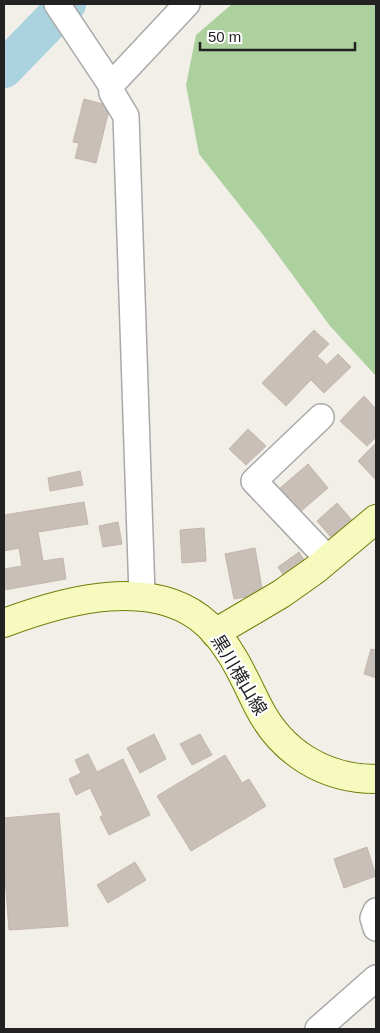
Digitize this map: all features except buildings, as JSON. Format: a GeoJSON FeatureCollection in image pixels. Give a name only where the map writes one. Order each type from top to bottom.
{"type":"FeatureCollection","features":[{"type":"Feature","properties":{"kind":"main road"},"geometry":{"type":"LineString","coordinates":[[215,633],[281,594],[328,559],[376,519]]}},
{"type":"Feature","properties":{"kind":"main road","name":"黒川横山線"},"geometry":{"type":"LineString","coordinates":[[4,623],[27,614],[97,598],[142,595],[186,609],[209,626],[215,633],[245,677],[259,707],[274,731],[301,758],[331,772],[376,779]]}},
{"type":"Feature","properties":{"kind":"street"},"geometry":{"type":"LineString","coordinates":[[57,4],[105,77],[126,116],[142,595]]}},
{"type":"Feature","properties":{"kind":"street"},"geometry":{"type":"LineString","coordinates":[[105,77],[187,4]]}},
{"type":"Feature","properties":{"kind":"street"},"geometry":{"type":"LineString","coordinates":[[320,417],[254,481],[328,559]]}},
{"type":"Feature","properties":{"kind":"street"},"geometry":{"type":"LineString","coordinates":[[376,911],[373,918],[376,928]]}},
{"type":"Feature","properties":{"kind":"street"},"geometry":{"type":"LineString","coordinates":[[318,1029],[376,978]]}},
{"type":"Feature","properties":{"kind":"green space"},"geometry":{"type":"Polygon","coordinates":[[[232,4],[376,4],[376,376],[330,326],[264,236],[199,154],[186,85],[196,35],[232,4]]]}},
{"type":"Feature","properties":{"kind":"waterway"},"geometry":{"type":"LineString","coordinates":[[4,69],[67,4]]}}]}
